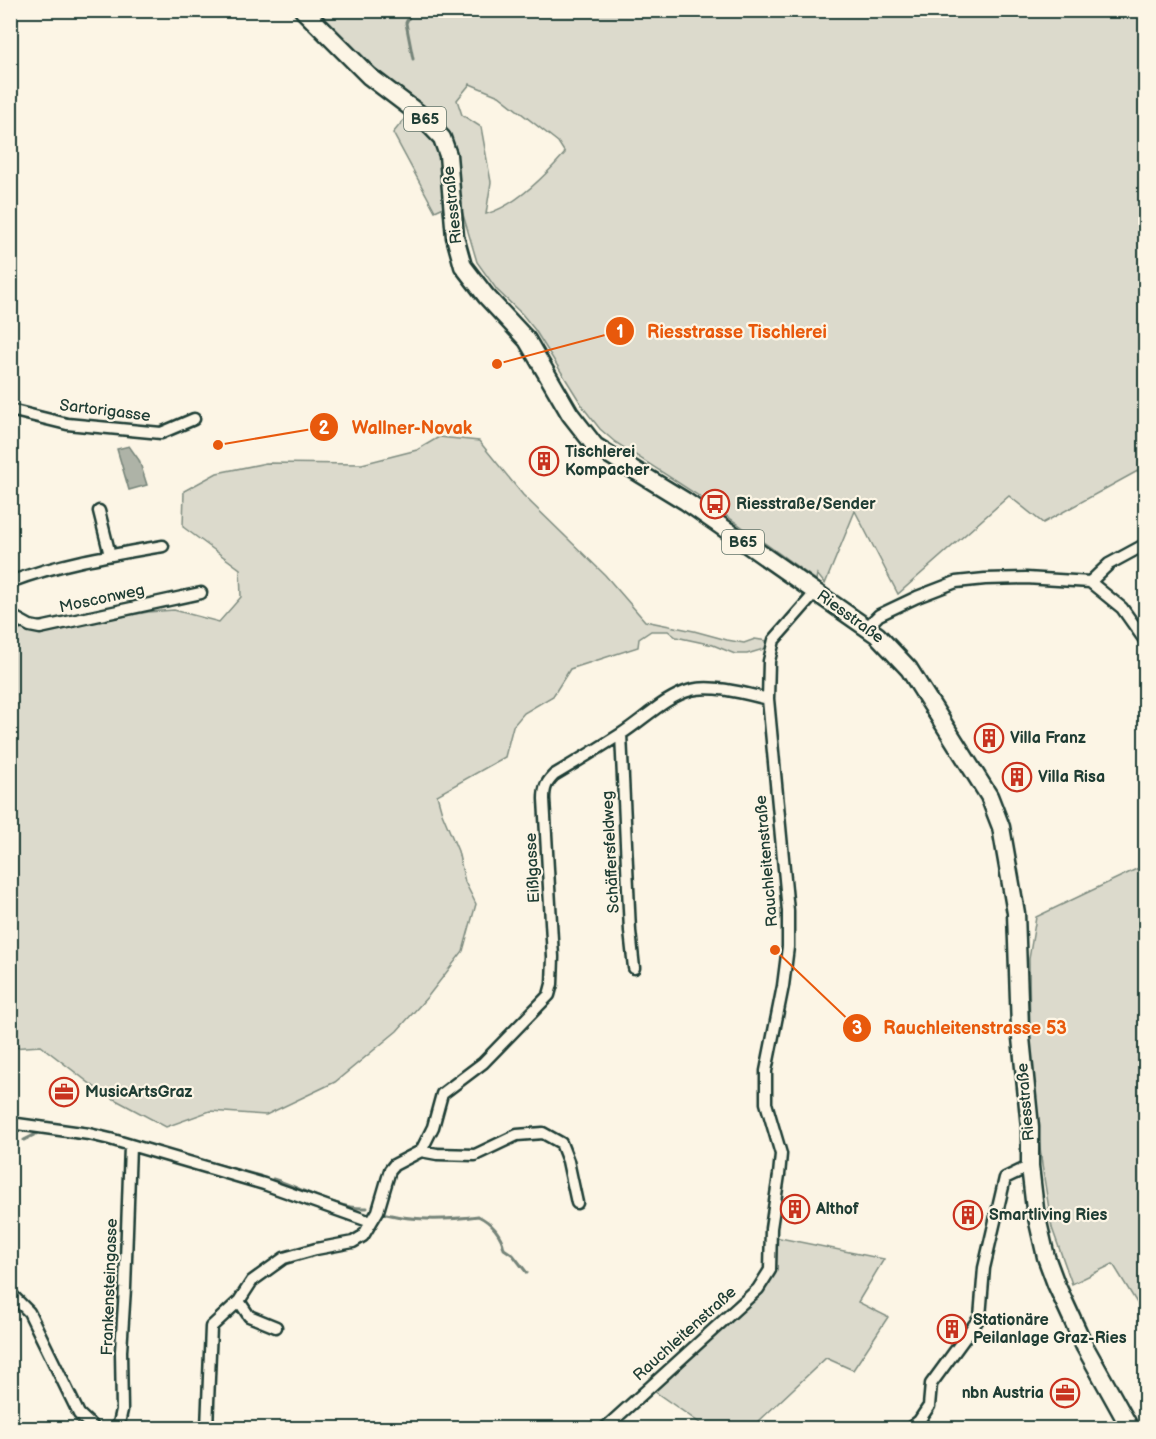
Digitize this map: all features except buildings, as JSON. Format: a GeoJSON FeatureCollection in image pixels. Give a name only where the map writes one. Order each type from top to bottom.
{"type":"FeatureCollection","features":[{"type":"Feature","properties":{"kind":"main road","name":"Riesstraße"},"geometry":{"type":"LineString","coordinates":[[303,10],[369,76],[418,113],[442,138],[448,155],[455,237],[463,266],[486,296],[527,340],[570,414],[595,446],[685,501],[867,627],[909,669],[989,796],[1001,826],[1016,913],[1020,1028],[1035,1209],[1046,1257],[1056,1284],[1085,1347],[1130,1428]]}},
{"type":"Feature","properties":{"kind":"street","name":"Sartorigasse"},"geometry":{"type":"LineString","coordinates":[[10,410],[67,424],[161,433],[194,419]]}},
{"type":"Feature","properties":{"kind":"street"},"geometry":{"type":"LineString","coordinates":[[99,511],[110,555]]}},
{"type":"Feature","properties":{"kind":"street"},"geometry":{"type":"LineString","coordinates":[[1090,582],[1109,564],[1146,544]]}},
{"type":"Feature","properties":{"kind":"street"},"geometry":{"type":"LineString","coordinates":[[10,582],[80,560],[163,546]]}},
{"type":"Feature","properties":{"kind":"street"},"geometry":{"type":"LineString","coordinates":[[867,627],[879,615],[956,582],[1026,578],[1090,582],[1122,608],[1146,642]]}},
{"type":"Feature","properties":{"kind":"street","name":"Rauchleitenstraße"},"geometry":{"type":"LineString","coordinates":[[605,1428],[758,1289],[770,1270],[771,1228],[780,1175],[781,1154],[766,1103],[766,1071],[783,986],[788,947],[788,911],[768,699],[769,661],[774,640],[816,592]]}},
{"type":"Feature","properties":{"kind":"street","name":"Mosconweg"},"geometry":{"type":"LineString","coordinates":[[10,615],[30,626],[39,628],[201,593]]}},
{"type":"Feature","properties":{"kind":"street","name":"Eißlgasse"},"geometry":{"type":"LineString","coordinates":[[422,1151],[433,1127],[442,1094],[483,1063],[549,996],[553,957],[544,788],[554,775],[621,734],[674,697],[691,690],[702,688],[743,693],[768,699]]}},
{"type":"Feature","properties":{"kind":"street","name":"Schäffersfeldweg"},"geometry":{"type":"LineString","coordinates":[[621,734],[630,931],[634,968]]}},
{"type":"Feature","properties":{"kind":"street"},"geometry":{"type":"LineString","coordinates":[[10,1123],[89,1134],[264,1184],[371,1222]]}},
{"type":"Feature","properties":{"kind":"street"},"geometry":{"type":"LineString","coordinates":[[207,1428],[211,1327],[239,1301],[252,1281],[284,1258],[316,1248],[353,1242],[363,1236],[378,1211],[390,1170],[422,1151],[437,1154],[475,1155],[517,1135],[543,1133],[561,1143],[568,1161],[577,1203]]}},
{"type":"Feature","properties":{"kind":"street","name":"Frankensteingasse"},"geometry":{"type":"LineString","coordinates":[[118,1428],[122,1410],[121,1351],[126,1288],[130,1146]]}},
{"type":"Feature","properties":{"kind":"street"},"geometry":{"type":"LineString","coordinates":[[909,1428],[919,1421],[930,1406],[931,1384],[980,1317],[984,1268],[1005,1178],[1030,1166]]}},
{"type":"Feature","properties":{"kind":"street"},"geometry":{"type":"LineString","coordinates":[[10,1293],[28,1312],[79,1414],[94,1428]]}},
{"type":"Feature","properties":{"kind":"street"},"geometry":{"type":"LineString","coordinates":[[239,1301],[249,1316],[276,1327]]}},
{"type":"Feature","properties":{"kind":"shaded area"},"geometry":{"type":"Polygon","coordinates":[[[315,11],[1145,11],[1145,467],[1043,523],[1009,496],[898,594],[855,511],[825,584],[817,574],[816,580],[696,494],[615,442],[600,429],[585,410],[535,330],[497,290],[477,262],[436,123],[409,95],[359,56],[315,11]],[[470,84],[457,100],[462,115],[481,127],[491,182],[486,214],[519,197],[565,153],[558,142],[499,96],[470,84]]]}},
{"type":"Feature","properties":{"kind":"shaded area"},"geometry":{"type":"Polygon","coordinates":[[[410,112],[422,123],[439,148],[446,206],[435,211],[393,133],[410,112]]]}},
{"type":"Feature","properties":{"kind":"shaded area"},"geometry":{"type":"Polygon","coordinates":[[[439,437],[479,441],[523,495],[605,575],[645,621],[744,643],[755,639],[767,641],[767,648],[747,654],[735,654],[713,645],[676,637],[668,631],[651,631],[639,639],[638,647],[570,669],[553,696],[524,713],[513,726],[505,757],[437,795],[458,851],[465,882],[476,904],[463,951],[397,1031],[335,1082],[266,1115],[210,1111],[166,1127],[101,1092],[41,1046],[11,1048],[11,634],[30,626],[88,623],[148,612],[174,610],[219,622],[241,597],[240,569],[183,527],[184,491],[217,473],[266,463],[362,464],[417,450],[439,437]]]}},
{"type":"Feature","properties":{"kind":"shaded area"},"geometry":{"type":"Polygon","coordinates":[[[129,446],[139,460],[147,485],[129,490],[117,449],[129,446]]]}},
{"type":"Feature","properties":{"kind":"shaded area"},"geometry":{"type":"Polygon","coordinates":[[[1145,865],[1145,1316],[1113,1264],[1072,1284],[1052,1228],[1042,1165],[1030,1055],[1029,959],[1036,917],[1145,865]]]}},
{"type":"Feature","properties":{"kind":"shaded area"},"geometry":{"type":"Polygon","coordinates":[[[775,1237],[884,1259],[858,1302],[888,1317],[853,1370],[826,1358],[759,1421],[764,1428],[707,1428],[651,1389],[762,1292],[775,1237]]]}},
{"type":"Feature","properties":{"kind":"waterway"},"geometry":{"type":"LineString","coordinates":[[412,10],[406,23],[413,59]]}},
{"type":"Feature","properties":{"kind":"waterway"},"geometry":{"type":"LineString","coordinates":[[24,1140],[42,1131]]}},
{"type":"Feature","properties":{"kind":"waterway"},"geometry":{"type":"LineString","coordinates":[[201,1160],[260,1176]]}},
{"type":"Feature","properties":{"kind":"waterway"},"geometry":{"type":"LineString","coordinates":[[273,1179],[344,1206],[367,1208]]}},
{"type":"Feature","properties":{"kind":"waterway"},"geometry":{"type":"LineString","coordinates":[[386,1214],[432,1219],[478,1216],[495,1230],[504,1249],[513,1255],[527,1273]]}},
{"type":"Feature","properties":{"kind":"place","name":"Riesstrasse Tischlerei"},"geometry":{"type":"Point","coordinates":[497,364]}},
{"type":"Feature","properties":{"kind":"place","name":"Wallner-Novak"},"geometry":{"type":"Point","coordinates":[218,445]}},
{"type":"Feature","properties":{"kind":"place","name":"Tischlerei Kompacher"},"geometry":{"type":"Point","coordinates":[544,461]}},
{"type":"Feature","properties":{"kind":"place","name":"Riesstraße/Sender"},"geometry":{"type":"Point","coordinates":[715,504]}},
{"type":"Feature","properties":{"kind":"place","name":"Villa Franz"},"geometry":{"type":"Point","coordinates":[989,738]}},
{"type":"Feature","properties":{"kind":"place","name":"Villa Risa"},"geometry":{"type":"Point","coordinates":[1017,777]}},
{"type":"Feature","properties":{"kind":"place","name":"Rauchleitenstrasse 53"},"geometry":{"type":"Point","coordinates":[775,950]}},
{"type":"Feature","properties":{"kind":"place","name":"MusicArtsGraz"},"geometry":{"type":"Point","coordinates":[64,1092]}},
{"type":"Feature","properties":{"kind":"place","name":"Althof"},"geometry":{"type":"Point","coordinates":[795,1209]}},
{"type":"Feature","properties":{"kind":"place","name":"Smartliving Ries"},"geometry":{"type":"Point","coordinates":[968,1215]}},
{"type":"Feature","properties":{"kind":"place","name":"Stationäre Peilanlage Graz-Ries"},"geometry":{"type":"Point","coordinates":[952,1329]}},
{"type":"Feature","properties":{"kind":"place","name":"nbn Austria"},"geometry":{"type":"Point","coordinates":[1065,1393]}}]}
